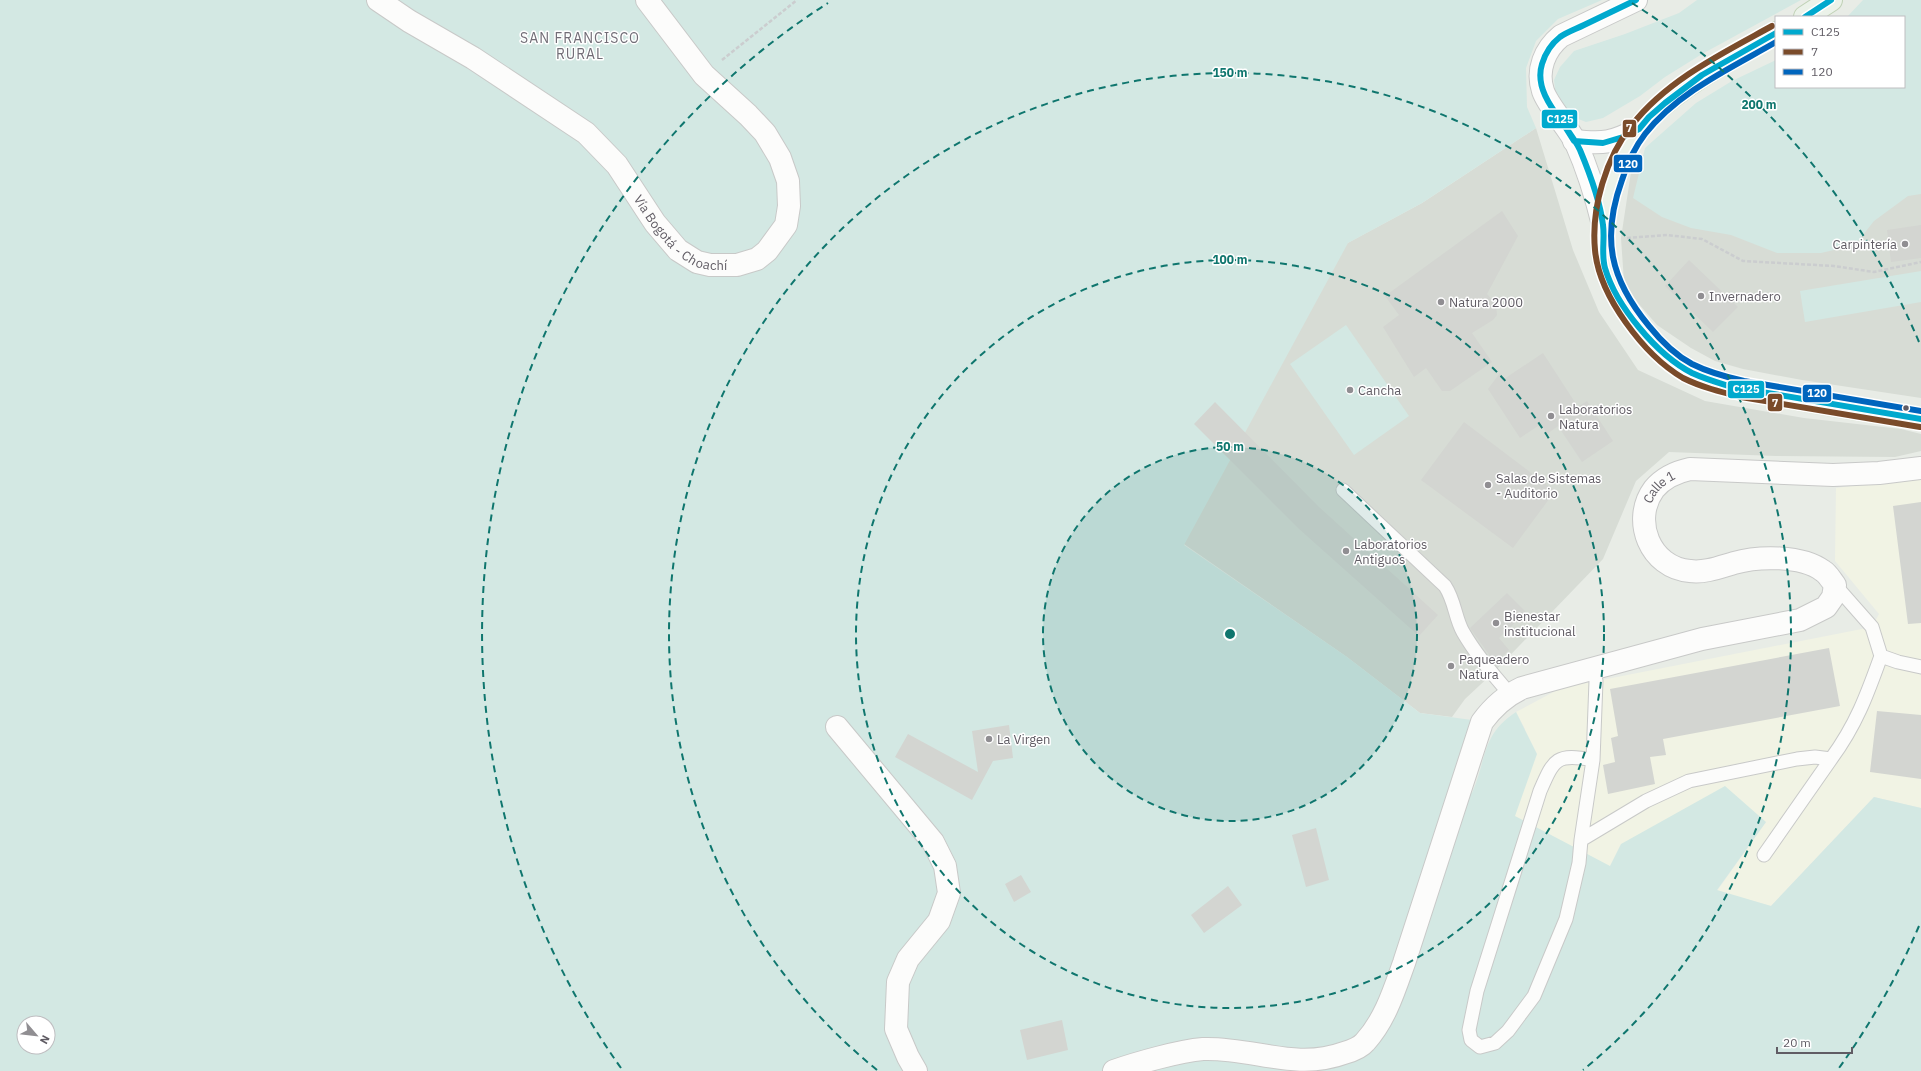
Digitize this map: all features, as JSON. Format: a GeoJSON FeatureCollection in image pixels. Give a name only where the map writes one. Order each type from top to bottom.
{"type":"FeatureCollection","features":[{"type":"Feature","properties":{"kind":"main road"},"geometry":{"type":"LineString","coordinates":[[1807,16],[1831,0]]}},
{"type":"Feature","properties":{"kind":"main road"},"geometry":{"type":"LineString","coordinates":[[1775,34],[1702,75],[1665,103],[1649,117],[1639,129],[1617,168],[1610,188],[1603,234],[1605,266],[1621,301],[1653,342],[1671,359],[1688,370],[1732,387],[1921,419]]}},
{"type":"Feature","properties":{"kind":"street","name":"Vía Bogotá - Choachí"},"geometry":{"type":"LineString","coordinates":[[378,0],[409,22],[473,58],[586,132],[617,165],[655,223],[678,250],[704,264],[737,265],[757,259],[762,255],[786,225],[790,206],[788,181],[780,158],[764,133],[748,115],[704,75],[647,0]]}},
{"type":"Feature","properties":{"kind":"street"},"geometry":{"type":"LineString","coordinates":[[1603,234],[1591,179],[1574,140],[1543,92],[1540,74],[1547,52],[1554,42],[1561,36],[1636,0]]}},
{"type":"Feature","properties":{"kind":"street"},"geometry":{"type":"LineString","coordinates":[[1574,140],[1604,143],[1623,137],[1639,129]]}},
{"type":"Feature","properties":{"kind":"street","name":"Calle 1"},"geometry":{"type":"LineString","coordinates":[[1835,585],[1823,571],[1810,564],[1781,559],[1750,559],[1698,572],[1689,572],[1672,567],[1658,556],[1648,542],[1645,533],[1644,515],[1648,498],[1658,484],[1665,478],[1682,470],[1690,469],[1833,475],[1879,473],[1921,468]]}},
{"type":"Feature","properties":{"kind":"street"},"geometry":{"type":"LineString","coordinates":[[1114,1071],[1185,1051],[1203,1049],[1310,1061],[1330,1058],[1353,1050],[1364,1043],[1383,1017],[1404,964],[1482,722],[1492,709],[1510,694],[1522,688],[1702,639],[1800,620],[1826,607],[1833,597],[1835,585]]}},
{"type":"Feature","properties":{"kind":"street"},"geometry":{"type":"LineString","coordinates":[[837,727],[933,842],[945,866],[949,893],[938,921],[908,959],[898,982],[896,1029],[908,1058],[916,1071]]}},
{"type":"Feature","properties":{"kind":"lane"},"geometry":{"type":"LineString","coordinates":[[1343,490],[1445,586],[1452,597],[1463,632],[1496,679],[1510,694]]}},
{"type":"Feature","properties":{"kind":"lane"},"geometry":{"type":"LineString","coordinates":[[1764,855],[1845,740],[1863,706],[1881,656],[1872,627],[1835,585]]}},
{"type":"Feature","properties":{"kind":"lane"},"geometry":{"type":"LineString","coordinates":[[1881,656],[1898,662],[1921,667]]}},
{"type":"Feature","properties":{"kind":"lane"},"geometry":{"type":"LineString","coordinates":[[1593,668],[1596,681],[1593,760],[1579,863],[1566,919],[1555,949],[1534,996],[1508,1031],[1495,1043],[1480,1047],[1471,1040],[1469,1030],[1477,991],[1540,791],[1555,762],[1562,758],[1578,757],[1593,760]]}},
{"type":"Feature","properties":{"kind":"lane"},"geometry":{"type":"LineString","coordinates":[[1581,840],[1646,801],[1689,781],[1797,759],[1815,757],[1831,759]]}},
{"type":"Feature","properties":{"kind":"path"},"geometry":{"type":"LineString","coordinates":[[704,75],[797,0]]}},
{"type":"Feature","properties":{"kind":"path"},"geometry":{"type":"LineString","coordinates":[[1603,234],[1621,238],[1667,235],[1702,239],[1743,261],[1834,266],[1874,272],[1921,262]]}},
{"type":"Feature","properties":{"kind":"shaded area"},"geometry":{"type":"Polygon","coordinates":[[[0,0],[1602,0],[1558,19],[1536,41],[1526,68],[1527,107],[1536,128],[1422,203],[1348,243],[1184,545],[1347,657],[1420,713],[1472,720],[1452,782],[1472,793],[1477,781],[1486,748],[1496,730],[1516,712],[1537,754],[1515,816],[1610,866],[1621,844],[1725,786],[1766,822],[1717,890],[1771,906],[1874,797],[1921,808],[1921,1071],[0,1071],[0,0]]]}},
{"type":"Feature","properties":{"kind":"shaded area"},"geometry":{"type":"Polygon","coordinates":[[[1697,0],[1801,0],[1702,54],[1665,77],[1640,96],[1603,118],[1586,122],[1571,116],[1556,98],[1554,80],[1560,67],[1574,51],[1625,34],[1679,13],[1697,0]]]}},
{"type":"Feature","properties":{"kind":"shaded area"},"geometry":{"type":"Polygon","coordinates":[[[1863,0],[1921,0],[1921,194],[1908,196],[1874,221],[1855,245],[1821,253],[1777,253],[1731,235],[1691,228],[1662,217],[1633,198],[1645,148],[1696,103],[1732,81],[1775,60],[1775,88],[1905,88],[1905,16],[1848,16],[1863,0]]]}},
{"type":"Feature","properties":{"kind":"shaded area"},"geometry":{"type":"Polygon","coordinates":[[[1921,110],[1921,398],[1802,380],[1743,369],[1715,361],[1691,348],[1657,325],[1638,303],[1624,282],[1621,238],[1631,172],[1717,168],[1921,110]]]}},
{"type":"Feature","properties":{"kind":"shaded area"},"geometry":{"type":"Polygon","coordinates":[[[1536,128],[1573,250],[1599,312],[1638,370],[1705,401],[1804,418],[1901,429],[1921,434],[1921,451],[1895,457],[1776,456],[1669,452],[1636,481],[1603,559],[1494,672],[1465,699],[1452,717],[1420,713],[1347,657],[1145,517],[1288,275],[1422,203],[1536,128]]]}},
{"type":"Feature","properties":{"kind":"shaded area"},"geometry":{"type":"Polygon","coordinates":[[[1921,271],[1921,302],[1805,322],[1800,291],[1921,271]]]}},
{"type":"Feature","properties":{"kind":"shaded area","name":"Cancha"},"geometry":{"type":"Polygon","coordinates":[[[1346,325],[1409,416],[1354,455],[1290,364],[1346,325]]]}},
{"type":"Feature","properties":{"kind":"shaded area"},"geometry":{"type":"Polygon","coordinates":[[[1921,477],[1921,808],[1874,797],[1771,906],[1717,891],[1766,822],[1603,881],[1439,1042],[1525,729],[1516,712],[1561,688],[1872,627],[1879,614],[1835,561],[1836,488],[1921,477]]]}},
{"type":"Feature","properties":{"kind":"building","name":"Natura 2000"},"geometry":{"type":"Polygon","coordinates":[[[1502,211],[1518,236],[1487,294],[1496,304],[1497,315],[1493,320],[1472,333],[1492,362],[1450,391],[1442,391],[1426,368],[1414,377],[1383,327],[1399,315],[1385,296],[1502,211]]]}},
{"type":"Feature","properties":{"kind":"building","name":"Carpintería"},"geometry":{"type":"Polygon","coordinates":[[[1921,225],[1921,258],[1891,262],[1887,230],[1921,225]]]}},
{"type":"Feature","properties":{"kind":"building","name":"Invernadero"},"geometry":{"type":"Polygon","coordinates":[[[1689,260],[1738,307],[1713,332],[1665,286],[1689,260]]]}},
{"type":"Feature","properties":{"kind":"building","name":"Laboratorios Natura"},"geometry":{"type":"Polygon","coordinates":[[[1543,353],[1578,407],[1587,401],[1613,441],[1582,462],[1558,426],[1547,434],[1541,424],[1520,438],[1488,389],[1500,373],[1504,379],[1543,353]]]}},
{"type":"Feature","properties":{"kind":"building"},"geometry":{"type":"Polygon","coordinates":[[[1215,402],[1319,507],[1438,615],[1419,636],[1298,528],[1194,424],[1215,402]]]}},
{"type":"Feature","properties":{"kind":"building","name":"Salas de Sistemas - Auditorio"},"geometry":{"type":"Polygon","coordinates":[[[1464,422],[1555,491],[1513,548],[1421,480],[1464,422]]]}},
{"type":"Feature","properties":{"kind":"building"},"geometry":{"type":"Polygon","coordinates":[[[1921,502],[1921,623],[1908,624],[1893,506],[1921,502]]]}},
{"type":"Feature","properties":{"kind":"building","name":"Bienestar institucional"},"geometry":{"type":"Polygon","coordinates":[[[1507,593],[1526,612],[1499,638],[1509,650],[1495,663],[1470,628],[1507,593]]]}},
{"type":"Feature","properties":{"kind":"building"},"geometry":{"type":"Polygon","coordinates":[[[1829,648],[1840,706],[1663,739],[1666,755],[1650,757],[1655,784],[1608,794],[1603,765],[1615,762],[1611,738],[1618,736],[1610,689],[1829,648]]]}},
{"type":"Feature","properties":{"kind":"building"},"geometry":{"type":"Polygon","coordinates":[[[1877,711],[1921,715],[1921,779],[1870,772],[1877,711]]]}},
{"type":"Feature","properties":{"kind":"building"},"geometry":{"type":"Polygon","coordinates":[[[1009,725],[1013,758],[993,761],[972,800],[895,757],[908,734],[978,772],[972,731],[1009,725]]]}},
{"type":"Feature","properties":{"kind":"building"},"geometry":{"type":"Polygon","coordinates":[[[1316,828],[1329,880],[1306,887],[1292,835],[1316,828]]]}},
{"type":"Feature","properties":{"kind":"building"},"geometry":{"type":"Polygon","coordinates":[[[1021,875],[1031,892],[1014,902],[1005,884],[1021,875]]]}},
{"type":"Feature","properties":{"kind":"building"},"geometry":{"type":"Polygon","coordinates":[[[1228,886],[1242,905],[1204,933],[1191,915],[1228,886]]]}},
{"type":"Feature","properties":{"kind":"building"},"geometry":{"type":"Polygon","coordinates":[[[1062,1020],[1068,1050],[1027,1060],[1020,1030],[1062,1020]]]}},
{"type":"Feature","properties":{"kind":"transit line","name":"C125"},"geometry":{"type":"LineString","coordinates":[[1636,0],[1560,37],[1551,46],[1547,53],[1542,64],[1540,76],[1546,98],[1575,140],[1591,178],[1602,216],[1603,257],[1605,268],[1610,283],[1628,313],[1652,342],[1665,354],[1692,373],[1707,379],[1732,387],[1921,419]]}},
{"type":"Feature","properties":{"kind":"transit line","name":"C125"},"geometry":{"type":"LineString","coordinates":[[1807,16],[1831,0]]}},
{"type":"Feature","properties":{"kind":"transit line","name":"7"},"geometry":{"type":"LineString","coordinates":[[1772,26],[1715,57],[1679,81],[1662,94],[1632,125],[1615,152],[1602,184],[1598,200],[1594,234],[1598,268],[1614,305],[1639,340],[1668,368],[1683,378],[1711,389],[1741,397],[1920,427]]}},
{"type":"Feature","properties":{"kind":"transit line","name":"C125"},"geometry":{"type":"LineString","coordinates":[[1557,114],[1574,141],[1603,143],[1623,137],[1639,129],[1649,117],[1665,103],[1702,75],[1775,34]]}},
{"type":"Feature","properties":{"kind":"transit line","name":"120"},"geometry":{"type":"LineString","coordinates":[[1775,43],[1723,71],[1689,93],[1658,119],[1641,139],[1624,174],[1612,221],[1611,239],[1613,257],[1625,292],[1636,309],[1663,342],[1674,352],[1698,367],[1744,381],[1921,411]]}},
{"type":"Feature","properties":{"kind":"place","name":"Carpintería"},"geometry":{"type":"Point","coordinates":[1905,244]}},
{"type":"Feature","properties":{"kind":"place","name":"Invernadero"},"geometry":{"type":"Point","coordinates":[1701,296]}},
{"type":"Feature","properties":{"kind":"place","name":"Natura 2000"},"geometry":{"type":"Point","coordinates":[1441,302]}},
{"type":"Feature","properties":{"kind":"place","name":"Cancha"},"geometry":{"type":"Point","coordinates":[1350,390]}},
{"type":"Feature","properties":{"kind":"place","name":"Laboratorios Natura"},"geometry":{"type":"Point","coordinates":[1551,416]}},
{"type":"Feature","properties":{"kind":"place","name":"Salas de Sistemas - Auditorio"},"geometry":{"type":"Point","coordinates":[1488,485]}},
{"type":"Feature","properties":{"kind":"place","name":"Laboratorios Antiguos"},"geometry":{"type":"Point","coordinates":[1346,551]}},
{"type":"Feature","properties":{"kind":"place","name":"Bienestar institucional"},"geometry":{"type":"Point","coordinates":[1496,623]}},
{"type":"Feature","properties":{"kind":"place","name":"Paqueadero Natura"},"geometry":{"type":"Point","coordinates":[1451,666]}},
{"type":"Feature","properties":{"kind":"place","name":"La Virgen"},"geometry":{"type":"Point","coordinates":[989,739]}},
{"type":"Feature","properties":{"kind":"district","name":"SAN FRANCISCO RURAL"},"geometry":{"type":"Point","coordinates":[580,46]}}]}
